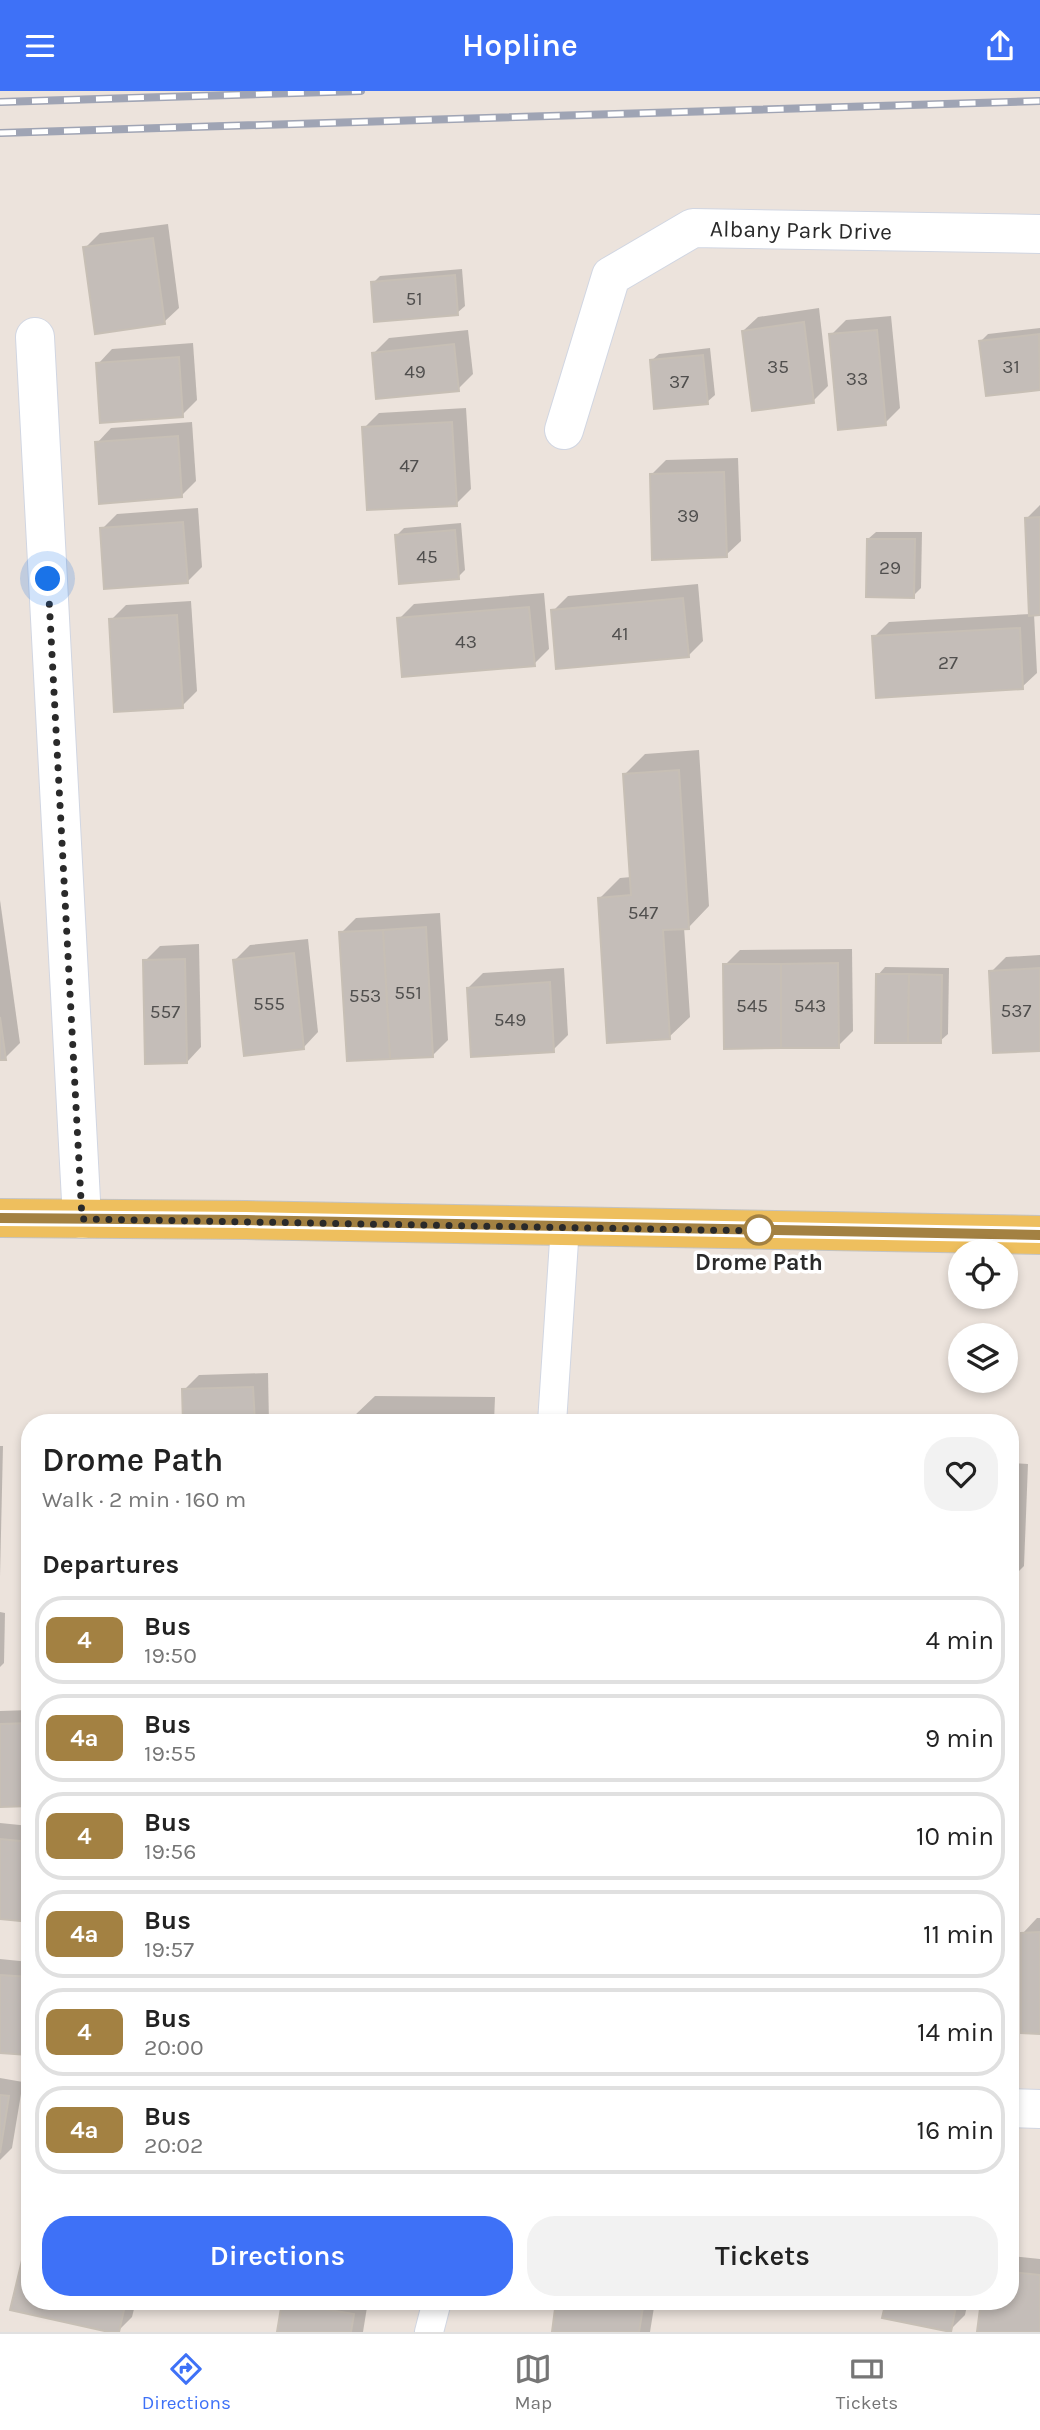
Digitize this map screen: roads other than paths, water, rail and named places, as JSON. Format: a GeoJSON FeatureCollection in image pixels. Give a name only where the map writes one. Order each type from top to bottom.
{"type":"FeatureCollection","features":[{"type":"Feature","properties":{"kind":"main road"},"geometry":{"type":"LineString","coordinates":[[0,1218],[1040,1235]]}},
{"type":"Feature","properties":{"kind":"street","name":"Albany Park Drive"},"geometry":{"type":"LineString","coordinates":[[564,430],[611,276],[693,228],[1040,234]]}},
{"type":"Feature","properties":{"kind":"street"},"geometry":{"type":"LineString","coordinates":[[35,337],[82,1219]]}},
{"type":"Feature","properties":{"kind":"street"},"geometry":{"type":"LineString","coordinates":[[1019,2108],[1040,2109]]}},
{"type":"Feature","properties":{"kind":"lane"},"geometry":{"type":"LineString","coordinates":[[553,1414],[565,1226]]}},
{"type":"Feature","properties":{"kind":"lane"},"geometry":{"type":"LineString","coordinates":[[429,2332],[435,2310]]}},
{"type":"Feature","properties":{"kind":"railway"},"geometry":{"type":"LineString","coordinates":[[0,102],[361,91]]}},
{"type":"Feature","properties":{"kind":"railway"},"geometry":{"type":"LineString","coordinates":[[0,133],[1040,101]]}},
{"type":"Feature","properties":{"kind":"place","name":"Drome Path"},"geometry":{"type":"Point","coordinates":[759,1230]}}]}
